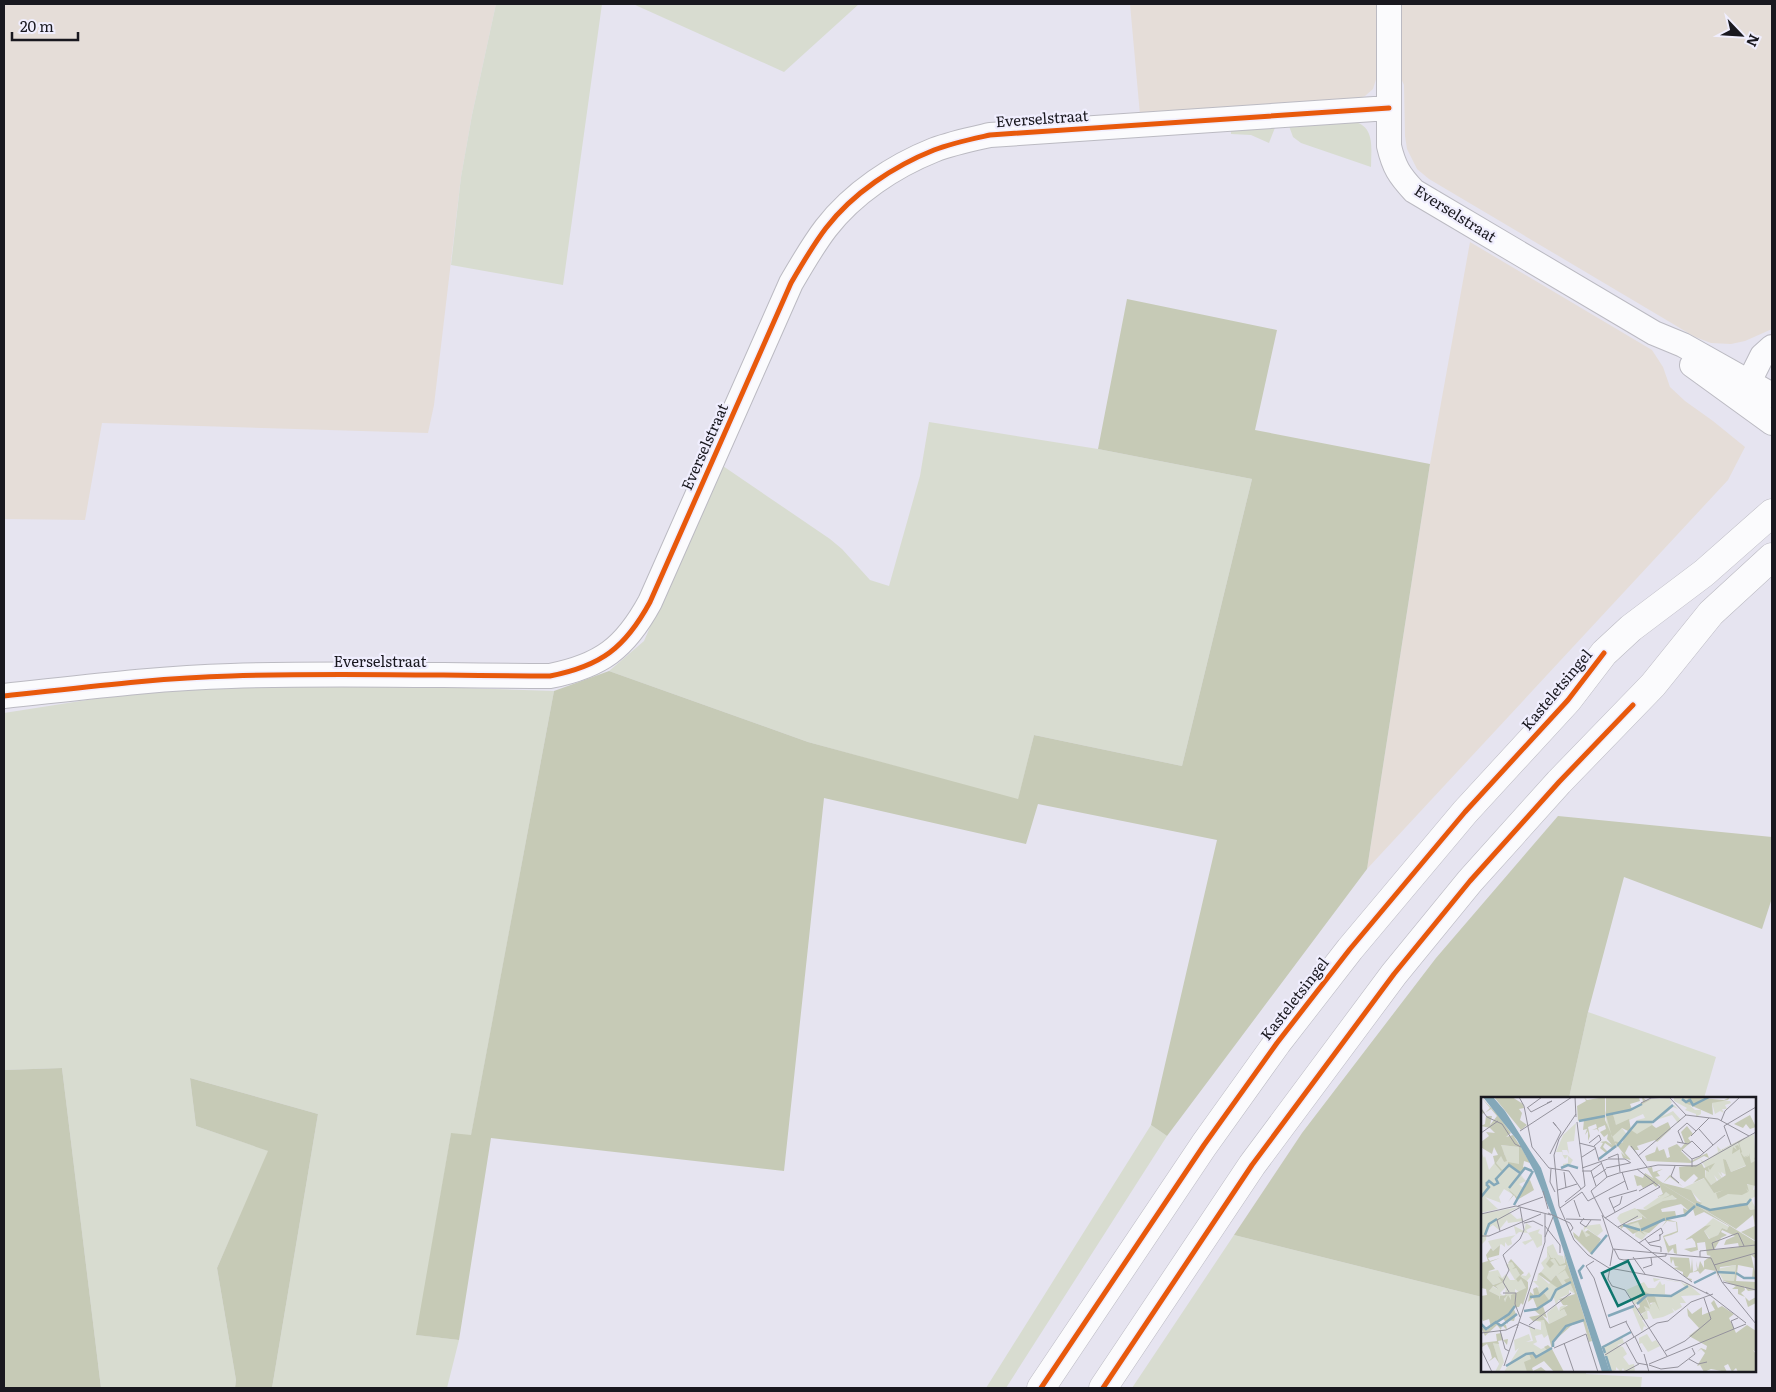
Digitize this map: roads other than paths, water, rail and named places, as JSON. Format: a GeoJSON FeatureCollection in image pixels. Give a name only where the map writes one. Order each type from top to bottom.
{"type":"FeatureCollection","features":[{"type":"Feature","properties":{"kind":"main road","name":"Kasteletsingel"},"geometry":{"type":"LineString","coordinates":[[1041,1388],[1204,1145],[1277,1043],[1350,949],[1465,812],[1568,700],[1604,653],[1631,628],[1704,573],[1772,513]]}},
{"type":"Feature","properties":{"kind":"main road"},"geometry":{"type":"LineString","coordinates":[[1103,1388],[1252,1165],[1394,974],[1476,874],[1559,782],[1652,685],[1711,613],[1772,557]]}},
{"type":"Feature","properties":{"kind":"street"},"geometry":{"type":"LineString","coordinates":[[1388,4],[1389,108]]}},
{"type":"Feature","properties":{"kind":"street","name":"Everselstraat"},"geometry":{"type":"LineString","coordinates":[[4,696],[152,680],[229,676],[310,674],[550,676],[570,672],[592,664],[626,639],[639,623],[791,283],[807,255],[827,227],[849,204],[874,183],[905,164],[935,150],[990,135],[1389,108],[1389,146],[1393,163],[1400,175],[1414,191],[1654,333],[1683,345],[1772,395]]}},
{"type":"Feature","properties":{"kind":"street","name":"Everselstraat"},"geometry":{"type":"LineString","coordinates":[[1654,333],[1677,354],[1772,423]]}},
{"type":"Feature","properties":{"kind":"street"},"geometry":{"type":"LineString","coordinates":[[1749,382],[1762,356],[1772,347]]}}]}
